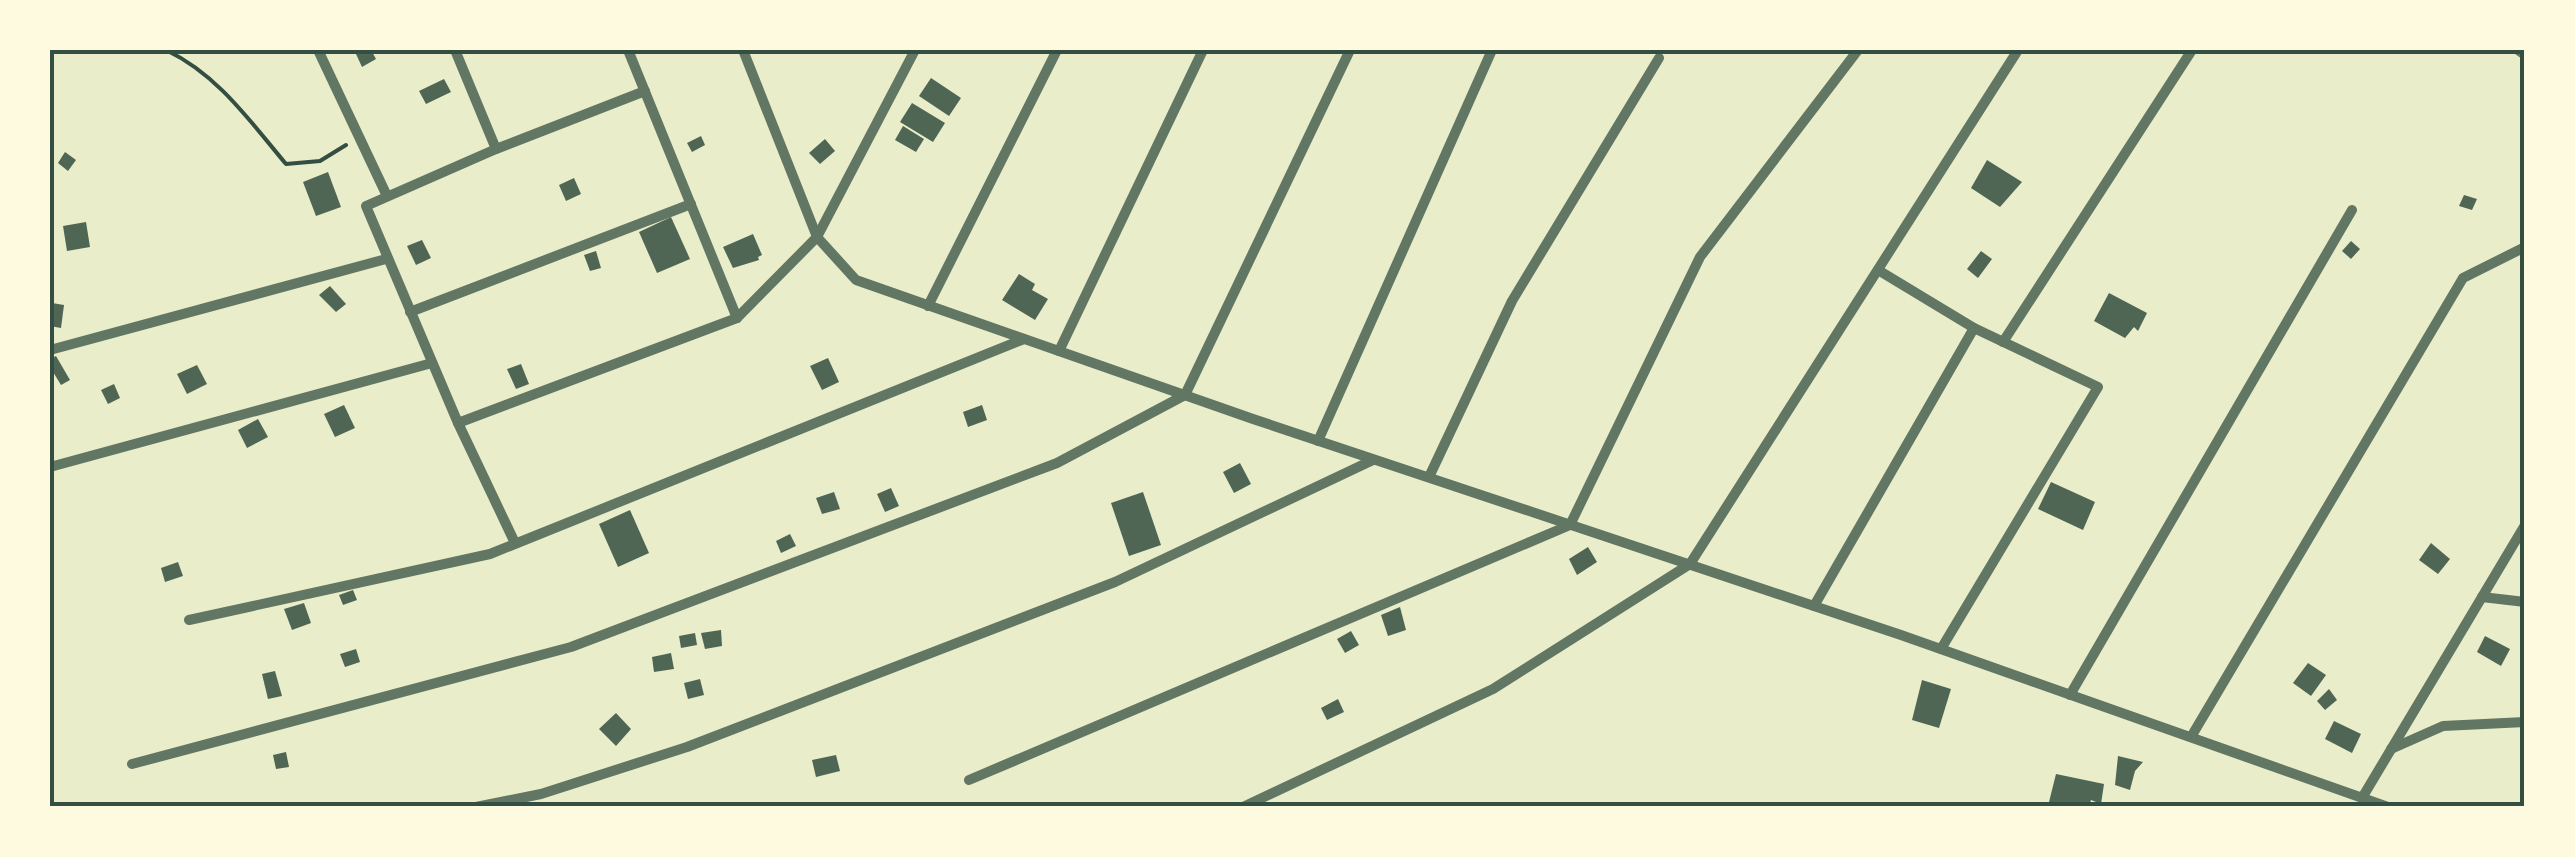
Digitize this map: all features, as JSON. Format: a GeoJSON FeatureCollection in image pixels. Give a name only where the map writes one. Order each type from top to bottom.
{"type":"FeatureCollection","features":[{"type":"Feature","properties":{"kind":"street"},"geometry":{"type":"LineString","coordinates":[[318,50],[387,196]]}},
{"type":"Feature","properties":{"kind":"street"},"geometry":{"type":"LineString","coordinates":[[454,50],[496,149]]}},
{"type":"Feature","properties":{"kind":"street"},"geometry":{"type":"LineString","coordinates":[[628,50],[738,318]]}},
{"type":"Feature","properties":{"kind":"street"},"geometry":{"type":"LineString","coordinates":[[743,50],[818,237],[856,280],[1185,396],[1941,649],[2388,807]]}},
{"type":"Feature","properties":{"kind":"street"},"geometry":{"type":"LineString","coordinates":[[458,423],[738,318],[818,237],[916,50]]}},
{"type":"Feature","properties":{"kind":"street"},"geometry":{"type":"LineString","coordinates":[[928,306],[1057,50]]}},
{"type":"Feature","properties":{"kind":"street"},"geometry":{"type":"LineString","coordinates":[[1059,352],[1202,50]]}},
{"type":"Feature","properties":{"kind":"street"},"geometry":{"type":"LineString","coordinates":[[132,764],[571,648],[1057,463],[1185,396],[1350,50]]}},
{"type":"Feature","properties":{"kind":"street"},"geometry":{"type":"LineString","coordinates":[[1318,441],[1492,50]]}},
{"type":"Feature","properties":{"kind":"street"},"geometry":{"type":"LineString","coordinates":[[969,780],[1570,524],[1700,257],[1858,50]]}},
{"type":"Feature","properties":{"kind":"street"},"geometry":{"type":"LineString","coordinates":[[1244,807],[1493,690],[1690,564],[2018,50]]}},
{"type":"Feature","properties":{"kind":"street"},"geometry":{"type":"LineString","coordinates":[[2003,342],[2192,50]]}},
{"type":"Feature","properties":{"kind":"street"},"geometry":{"type":"LineString","coordinates":[[2518,50],[2525,55]]}},
{"type":"Feature","properties":{"kind":"street"},"geometry":{"type":"LineString","coordinates":[[1429,478],[1512,302],[1659,58]]}},
{"type":"Feature","properties":{"kind":"street"},"geometry":{"type":"LineString","coordinates":[[516,543],[458,423],[366,206],[496,149],[645,91]]}},
{"type":"Feature","properties":{"kind":"street"},"geometry":{"type":"LineString","coordinates":[[410,312],[691,204]]}},
{"type":"Feature","properties":{"kind":"street"},"geometry":{"type":"LineString","coordinates":[[2070,695],[2352,210]]}},
{"type":"Feature","properties":{"kind":"street"},"geometry":{"type":"LineString","coordinates":[[2191,737],[2463,278],[2525,247]]}},
{"type":"Feature","properties":{"kind":"street"},"geometry":{"type":"LineString","coordinates":[[50,350],[386,258]]}},
{"type":"Feature","properties":{"kind":"street"},"geometry":{"type":"LineString","coordinates":[[1878,270],[1974,328],[2098,387],[1941,649]]}},
{"type":"Feature","properties":{"kind":"street"},"geometry":{"type":"LineString","coordinates":[[1814,606],[1974,328]]}},
{"type":"Feature","properties":{"kind":"street"},"geometry":{"type":"LineString","coordinates":[[189,620],[490,554],[1024,339]]}},
{"type":"Feature","properties":{"kind":"street"},"geometry":{"type":"LineString","coordinates":[[50,467],[432,363]]}},
{"type":"Feature","properties":{"kind":"street"},"geometry":{"type":"LineString","coordinates":[[476,807],[541,794],[688,747],[1115,582],[1374,460]]}},
{"type":"Feature","properties":{"kind":"street"},"geometry":{"type":"LineString","coordinates":[[2362,798],[2525,525]]}},
{"type":"Feature","properties":{"kind":"street"},"geometry":{"type":"LineString","coordinates":[[2482,596],[2525,602]]}},
{"type":"Feature","properties":{"kind":"street"},"geometry":{"type":"LineString","coordinates":[[2391,749],[2443,726],[2525,722]]}},
{"type":"Feature","properties":{"kind":"path"},"geometry":{"type":"LineString","coordinates":[[166,50],[190,62],[225,90],[286,164],[320,161],[359,137]]}},
{"type":"Feature","properties":{"kind":"building"},"geometry":{"type":"Polygon","coordinates":[[[371,50],[376,59],[362,67],[356,54],[371,50]]]}},
{"type":"Feature","properties":{"kind":"building"},"geometry":{"type":"Polygon","coordinates":[[[931,78],[961,98],[949,116],[919,96],[931,78]]]}},
{"type":"Feature","properties":{"kind":"building"},"geometry":{"type":"Polygon","coordinates":[[[444,79],[451,92],[426,104],[419,91],[444,79]]]}},
{"type":"Feature","properties":{"kind":"building"},"geometry":{"type":"Polygon","coordinates":[[[912,103],[945,123],[933,142],[900,122],[912,103]]]}},
{"type":"Feature","properties":{"kind":"building"},"geometry":{"type":"Polygon","coordinates":[[[903,126],[924,139],[916,152],[895,140],[903,126]]]}},
{"type":"Feature","properties":{"kind":"building"},"geometry":{"type":"Polygon","coordinates":[[[701,136],[705,145],[692,152],[687,143],[701,136]]]}},
{"type":"Feature","properties":{"kind":"building"},"geometry":{"type":"Polygon","coordinates":[[[825,139],[835,151],[820,164],[809,153],[825,139]]]}},
{"type":"Feature","properties":{"kind":"building"},"geometry":{"type":"Polygon","coordinates":[[[65,152],[76,160],[68,171],[58,163],[65,152]]]}},
{"type":"Feature","properties":{"kind":"building"},"geometry":{"type":"Polygon","coordinates":[[[1987,160],[2022,182],[2000,207],[1971,188],[1987,160]]]}},
{"type":"Feature","properties":{"kind":"building"},"geometry":{"type":"Polygon","coordinates":[[[328,172],[341,207],[316,216],[303,182],[328,172]]]}},
{"type":"Feature","properties":{"kind":"building"},"geometry":{"type":"Polygon","coordinates":[[[574,178],[581,194],[566,201],[559,185],[574,178]]]}},
{"type":"Feature","properties":{"kind":"building"},"geometry":{"type":"Polygon","coordinates":[[[2464,195],[2477,199],[2472,210],[2459,206],[2464,195]]]}},
{"type":"Feature","properties":{"kind":"building"},"geometry":{"type":"Polygon","coordinates":[[[671,217],[690,259],[657,273],[639,232],[671,217]]]}},
{"type":"Feature","properties":{"kind":"building"},"geometry":{"type":"Polygon","coordinates":[[[86,222],[90,247],[67,251],[63,226],[86,222]]]}},
{"type":"Feature","properties":{"kind":"building"},"geometry":{"type":"Polygon","coordinates":[[[753,234],[762,255],[759,260],[733,268],[723,247],[753,234]]]}},
{"type":"Feature","properties":{"kind":"building"},"geometry":{"type":"Polygon","coordinates":[[[422,240],[431,258],[416,265],[407,246],[422,240]]]}},
{"type":"Feature","properties":{"kind":"building"},"geometry":{"type":"Polygon","coordinates":[[[2351,241],[2360,249],[2351,259],[2342,251],[2351,241]]]}},
{"type":"Feature","properties":{"kind":"building"},"geometry":{"type":"Polygon","coordinates":[[[596,251],[601,268],[590,271],[584,255],[596,251]]]}},
{"type":"Feature","properties":{"kind":"building"},"geometry":{"type":"Polygon","coordinates":[[[1981,251],[1992,259],[1978,278],[1967,269],[1981,251]]]}},
{"type":"Feature","properties":{"kind":"building"},"geometry":{"type":"Polygon","coordinates":[[[1019,274],[1035,284],[1032,290],[1048,299],[1035,320],[1002,300],[1019,274]]]}},
{"type":"Feature","properties":{"kind":"building"},"geometry":{"type":"Polygon","coordinates":[[[330,286],[346,304],[336,312],[319,295],[330,286]]]}},
{"type":"Feature","properties":{"kind":"building"},"geometry":{"type":"Polygon","coordinates":[[[2109,293],[2147,313],[2138,331],[2134,327],[2125,338],[2094,321],[2109,293]]]}},
{"type":"Feature","properties":{"kind":"building"},"geometry":{"type":"Polygon","coordinates":[[[52,303],[64,305],[61,328],[50,326],[52,303]]]}},
{"type":"Feature","properties":{"kind":"building"},"geometry":{"type":"Polygon","coordinates":[[[56,356],[70,380],[61,385],[50,367],[50,359],[56,356]]]}},
{"type":"Feature","properties":{"kind":"building"},"geometry":{"type":"Polygon","coordinates":[[[828,358],[839,382],[822,390],[810,366],[828,358]]]}},
{"type":"Feature","properties":{"kind":"building"},"geometry":{"type":"Polygon","coordinates":[[[521,364],[529,384],[516,389],[507,369],[521,364]]]}},
{"type":"Feature","properties":{"kind":"building"},"geometry":{"type":"Polygon","coordinates":[[[197,365],[207,384],[187,394],[177,374],[197,365]]]}},
{"type":"Feature","properties":{"kind":"building"},"geometry":{"type":"Polygon","coordinates":[[[114,384],[120,398],[108,404],[101,390],[114,384]]]}},
{"type":"Feature","properties":{"kind":"building"},"geometry":{"type":"Polygon","coordinates":[[[344,405],[355,428],[335,437],[324,414],[344,405]]]}},
{"type":"Feature","properties":{"kind":"building"},"geometry":{"type":"Polygon","coordinates":[[[982,405],[987,420],[968,427],[963,412],[982,405]]]}},
{"type":"Feature","properties":{"kind":"building"},"geometry":{"type":"Polygon","coordinates":[[[258,419],[268,437],[247,448],[238,430],[258,419]]]}},
{"type":"Feature","properties":{"kind":"building"},"geometry":{"type":"Polygon","coordinates":[[[1240,463],[1251,484],[1234,493],[1223,472],[1240,463]]]}},
{"type":"Feature","properties":{"kind":"building"},"geometry":{"type":"Polygon","coordinates":[[[2051,482],[2095,502],[2083,530],[2038,509],[2051,482]]]}},
{"type":"Feature","properties":{"kind":"building"},"geometry":{"type":"Polygon","coordinates":[[[891,488],[899,506],[885,512],[877,494],[891,488]]]}},
{"type":"Feature","properties":{"kind":"building"},"geometry":{"type":"Polygon","coordinates":[[[834,492],[840,509],[822,514],[816,498],[834,492]]]}},
{"type":"Feature","properties":{"kind":"building"},"geometry":{"type":"Polygon","coordinates":[[[1143,492],[1161,545],[1129,556],[1111,503],[1143,492]]]}},
{"type":"Feature","properties":{"kind":"building"},"geometry":{"type":"Polygon","coordinates":[[[630,510],[649,553],[618,567],[599,524],[630,510]]]}},
{"type":"Feature","properties":{"kind":"building"},"geometry":{"type":"Polygon","coordinates":[[[790,534],[796,546],[781,553],[776,541],[790,534]]]}},
{"type":"Feature","properties":{"kind":"building"},"geometry":{"type":"Polygon","coordinates":[[[2431,543],[2450,559],[2438,574],[2419,560],[2431,543]]]}},
{"type":"Feature","properties":{"kind":"building"},"geometry":{"type":"Polygon","coordinates":[[[1588,547],[1597,562],[1577,575],[1569,559],[1588,547]]]}},
{"type":"Feature","properties":{"kind":"building"},"geometry":{"type":"Polygon","coordinates":[[[178,562],[183,576],[165,582],[161,568],[178,562]]]}},
{"type":"Feature","properties":{"kind":"building"},"geometry":{"type":"Polygon","coordinates":[[[353,590],[357,600],[343,605],[339,595],[353,590]]]}},
{"type":"Feature","properties":{"kind":"building"},"geometry":{"type":"Polygon","coordinates":[[[304,603],[311,623],[292,630],[284,609],[304,603]]]}},
{"type":"Feature","properties":{"kind":"building"},"geometry":{"type":"Polygon","coordinates":[[[1400,607],[1406,630],[1388,636],[1381,615],[1400,607]]]}},
{"type":"Feature","properties":{"kind":"building"},"geometry":{"type":"Polygon","coordinates":[[[721,630],[722,646],[705,649],[701,633],[721,630]]]}},
{"type":"Feature","properties":{"kind":"building"},"geometry":{"type":"Polygon","coordinates":[[[1351,631],[1359,645],[1345,653],[1337,639],[1351,631]]]}},
{"type":"Feature","properties":{"kind":"building"},"geometry":{"type":"Polygon","coordinates":[[[695,633],[697,645],[681,648],[679,636],[695,633]]]}},
{"type":"Feature","properties":{"kind":"building"},"geometry":{"type":"Polygon","coordinates":[[[2485,636],[2510,649],[2501,666],[2477,652],[2485,636]]]}},
{"type":"Feature","properties":{"kind":"building"},"geometry":{"type":"Polygon","coordinates":[[[356,649],[360,662],[345,667],[340,654],[356,649]]]}},
{"type":"Feature","properties":{"kind":"building"},"geometry":{"type":"Polygon","coordinates":[[[671,653],[674,669],[654,672],[652,657],[671,653]]]}},
{"type":"Feature","properties":{"kind":"building"},"geometry":{"type":"Polygon","coordinates":[[[2308,663],[2326,675],[2311,696],[2293,683],[2308,663]]]}},
{"type":"Feature","properties":{"kind":"building"},"geometry":{"type":"Polygon","coordinates":[[[275,671],[282,696],[268,699],[262,674],[275,671]]]}},
{"type":"Feature","properties":{"kind":"building"},"geometry":{"type":"Polygon","coordinates":[[[700,679],[704,695],[688,699],[684,683],[700,679]]]}},
{"type":"Feature","properties":{"kind":"building"},"geometry":{"type":"Polygon","coordinates":[[[1922,680],[1951,689],[1939,728],[1912,720],[1922,680]]]}},
{"type":"Feature","properties":{"kind":"building"},"geometry":{"type":"Polygon","coordinates":[[[2329,689],[2337,700],[2325,710],[2317,701],[2329,689]]]}},
{"type":"Feature","properties":{"kind":"building"},"geometry":{"type":"Polygon","coordinates":[[[1338,699],[1344,712],[1327,720],[1321,708],[1338,699]]]}},
{"type":"Feature","properties":{"kind":"building"},"geometry":{"type":"Polygon","coordinates":[[[616,713],[631,729],[616,746],[599,729],[616,713]]]}},
{"type":"Feature","properties":{"kind":"building"},"geometry":{"type":"Polygon","coordinates":[[[2334,721],[2361,734],[2352,753],[2325,739],[2334,721]]]}},
{"type":"Feature","properties":{"kind":"building"},"geometry":{"type":"Polygon","coordinates":[[[286,752],[289,767],[276,769],[273,755],[286,752]]]}},
{"type":"Feature","properties":{"kind":"building"},"geometry":{"type":"Polygon","coordinates":[[[836,755],[840,771],[816,777],[812,760],[836,755]]]}},
{"type":"Feature","properties":{"kind":"building"},"geometry":{"type":"Polygon","coordinates":[[[2118,756],[2143,762],[2135,771],[2130,790],[2115,785],[2118,756]]]}},
{"type":"Feature","properties":{"kind":"building"},"geometry":{"type":"Polygon","coordinates":[[[2056,774],[2104,784],[2101,804],[2091,800],[2089,807],[2048,806],[2056,774]]]}}]}
